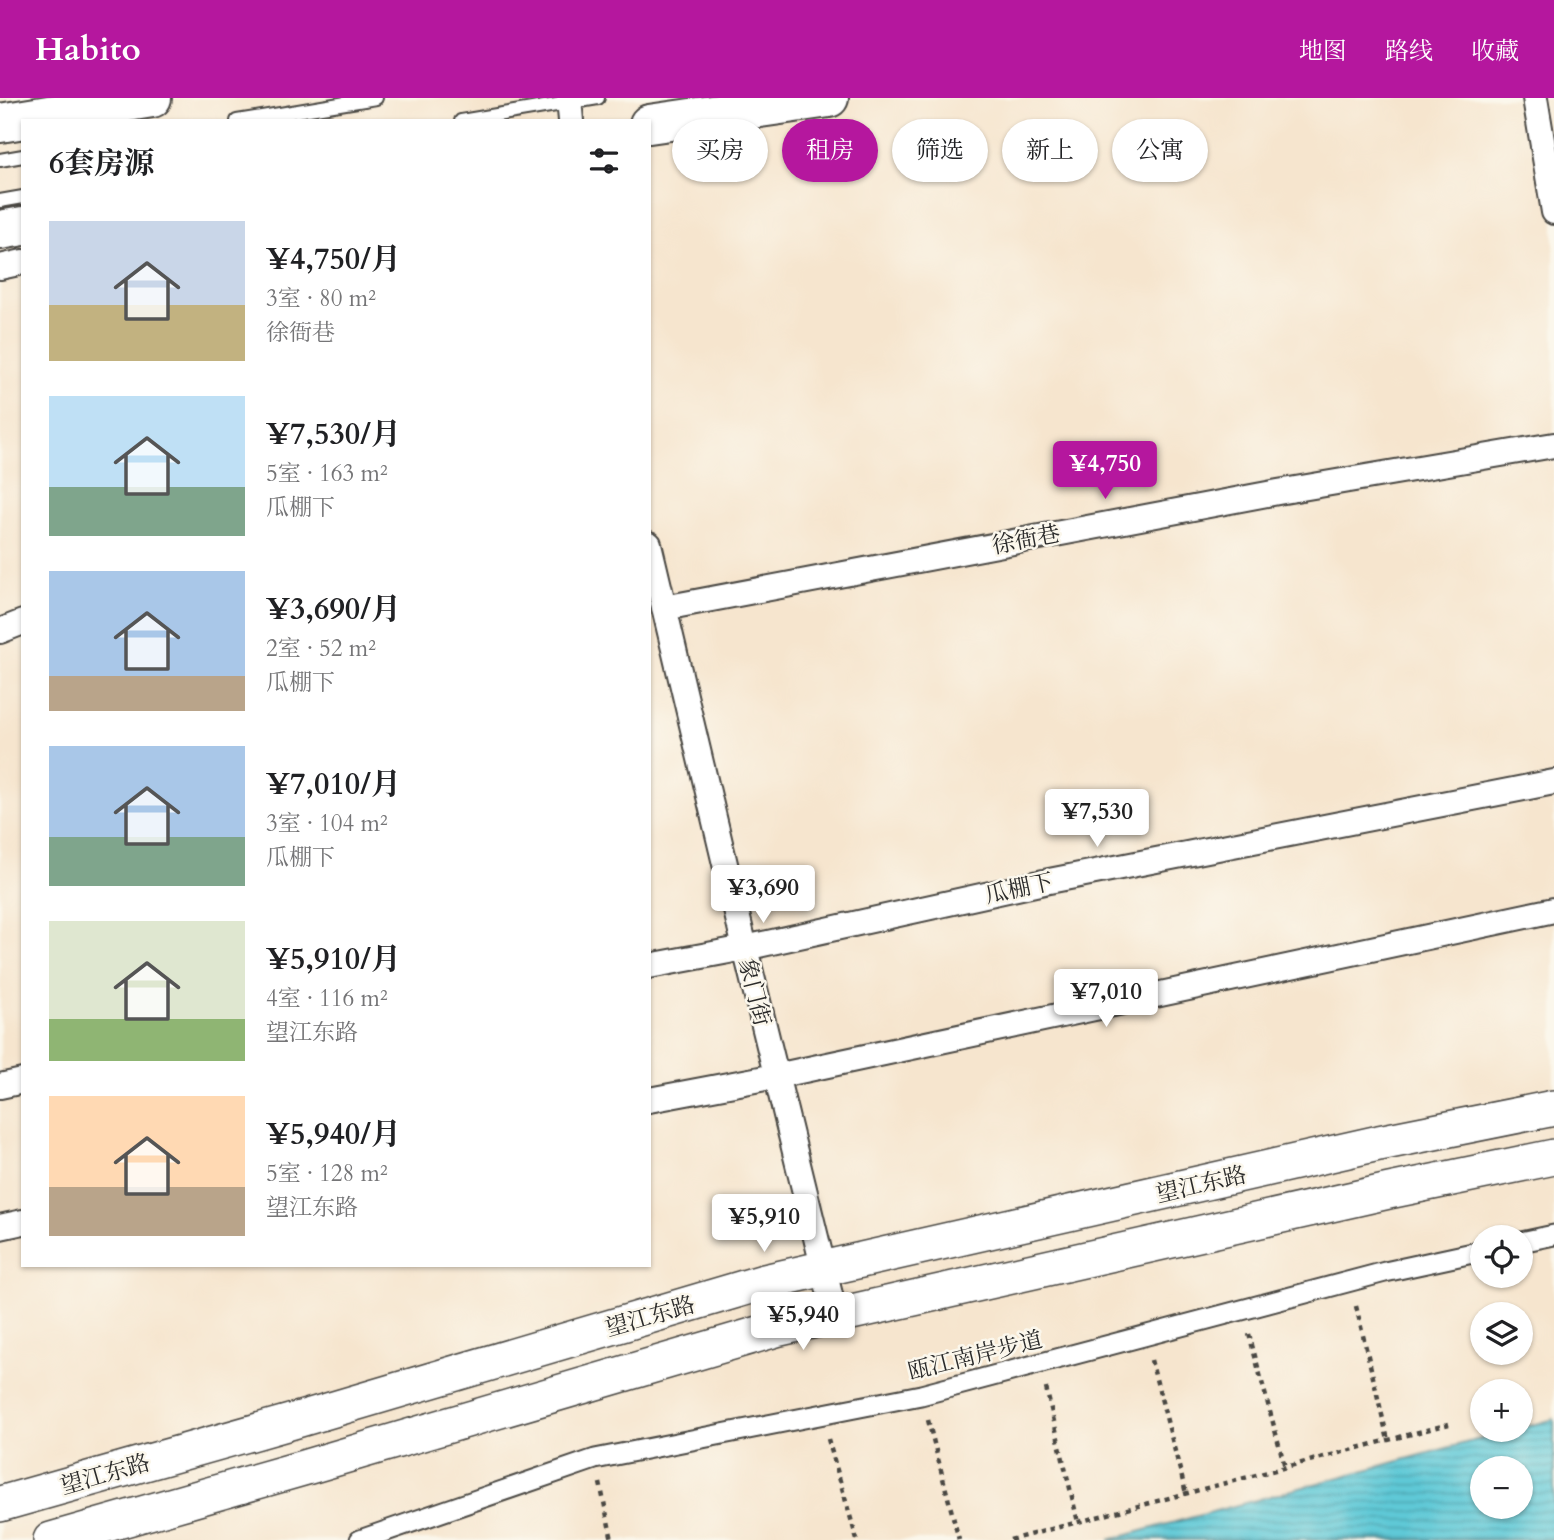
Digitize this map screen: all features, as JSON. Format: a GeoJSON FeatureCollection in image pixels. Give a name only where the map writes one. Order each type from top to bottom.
{"type":"FeatureCollection","features":[{"type":"Feature","properties":{"kind":"main road"},"geometry":{"type":"LineString","coordinates":[[24,119],[152,98]]}},
{"type":"Feature","properties":{"kind":"main road"},"geometry":{"type":"LineString","coordinates":[[651,124],[829,98]]}},
{"type":"Feature","properties":{"kind":"main road"},"geometry":{"type":"LineString","coordinates":[[0,123],[21,120]]}},
{"type":"Feature","properties":{"kind":"main road"},"geometry":{"type":"LineString","coordinates":[[0,230],[21,226]]}},
{"type":"Feature","properties":{"kind":"main road","name":"望江东路"},"geometry":{"type":"LineString","coordinates":[[0,1504],[764,1282],[1365,1146],[1554,1108]]}},
{"type":"Feature","properties":{"kind":"main road","name":"望江东路"},"geometry":{"type":"LineString","coordinates":[[51,1540],[776,1329],[1376,1194],[1554,1157]]}},
{"type":"Feature","properties":{"kind":"street"},"geometry":{"type":"LineString","coordinates":[[1535,98],[1554,212]]}},
{"type":"Feature","properties":{"kind":"street"},"geometry":{"type":"LineString","coordinates":[[0,267],[21,262]]}},
{"type":"Feature","properties":{"kind":"street","name":"徐衙巷"},"geometry":{"type":"LineString","coordinates":[[664,608],[1278,492],[1554,445]]}},
{"type":"Feature","properties":{"kind":"street","name":"象门街"},"geometry":{"type":"LineString","coordinates":[[651,553],[835,1315]]}},
{"type":"Feature","properties":{"kind":"street"},"geometry":{"type":"LineString","coordinates":[[0,631],[21,623]]}},
{"type":"Feature","properties":{"kind":"street","name":"瓜棚下"},"geometry":{"type":"LineString","coordinates":[[651,965],[745,948],[1044,882],[1554,782]]}},
{"type":"Feature","properties":{"kind":"street"},"geometry":{"type":"LineString","coordinates":[[651,1100],[776,1076],[1554,910]]}},
{"type":"Feature","properties":{"kind":"street"},"geometry":{"type":"LineString","coordinates":[[0,1086],[21,1082]]}},
{"type":"Feature","properties":{"kind":"street"},"geometry":{"type":"LineString","coordinates":[[0,1227],[21,1222]]}},
{"type":"Feature","properties":{"kind":"street"},"geometry":{"type":"LineString","coordinates":[[1533,1239],[1554,1235]]}},
{"type":"Feature","properties":{"kind":"street","name":"瓯江南岸步道"},"geometry":{"type":"LineString","coordinates":[[359,1540],[594,1459],[921,1395],[1350,1281],[1470,1254]]}},
{"type":"Feature","properties":{"kind":"lane"},"geometry":{"type":"LineString","coordinates":[[249,119],[376,98]]}},
{"type":"Feature","properties":{"kind":"lane"},"geometry":{"type":"LineString","coordinates":[[477,119],[570,107],[597,98]]}},
{"type":"Feature","properties":{"kind":"lane"},"geometry":{"type":"LineString","coordinates":[[0,160],[21,156]]}},
{"type":"Feature","properties":{"kind":"lane"},"geometry":{"type":"LineString","coordinates":[[0,201],[21,197]]}},
{"type":"Feature","properties":{"kind":"path"},"geometry":{"type":"LineString","coordinates":[[1350,1281],[1388,1440]]}},
{"type":"Feature","properties":{"kind":"path"},"geometry":{"type":"LineString","coordinates":[[1243,1310],[1285,1467]]}},
{"type":"Feature","properties":{"kind":"path"},"geometry":{"type":"LineString","coordinates":[[1145,1335],[1186,1493]]}},
{"type":"Feature","properties":{"kind":"path"},"geometry":{"type":"LineString","coordinates":[[1040,1364],[1078,1522]]}},
{"type":"Feature","properties":{"kind":"path"},"geometry":{"type":"LineString","coordinates":[[921,1395],[959,1540]]}},
{"type":"Feature","properties":{"kind":"path"},"geometry":{"type":"LineString","coordinates":[[821,1415],[857,1540]]}},
{"type":"Feature","properties":{"kind":"path"},"geometry":{"type":"LineString","coordinates":[[1010,1540],[1449,1424]]}},
{"type":"Feature","properties":{"kind":"path"},"geometry":{"type":"LineString","coordinates":[[594,1459],[612,1540]]}},
{"type":"Feature","properties":{"kind":"water"},"geometry":{"type":"Polygon","coordinates":[[[1554,1419],[1554,1540],[1109,1540],[1470,1442],[1533,1442],[1533,1425],[1554,1419]]]}}]}
